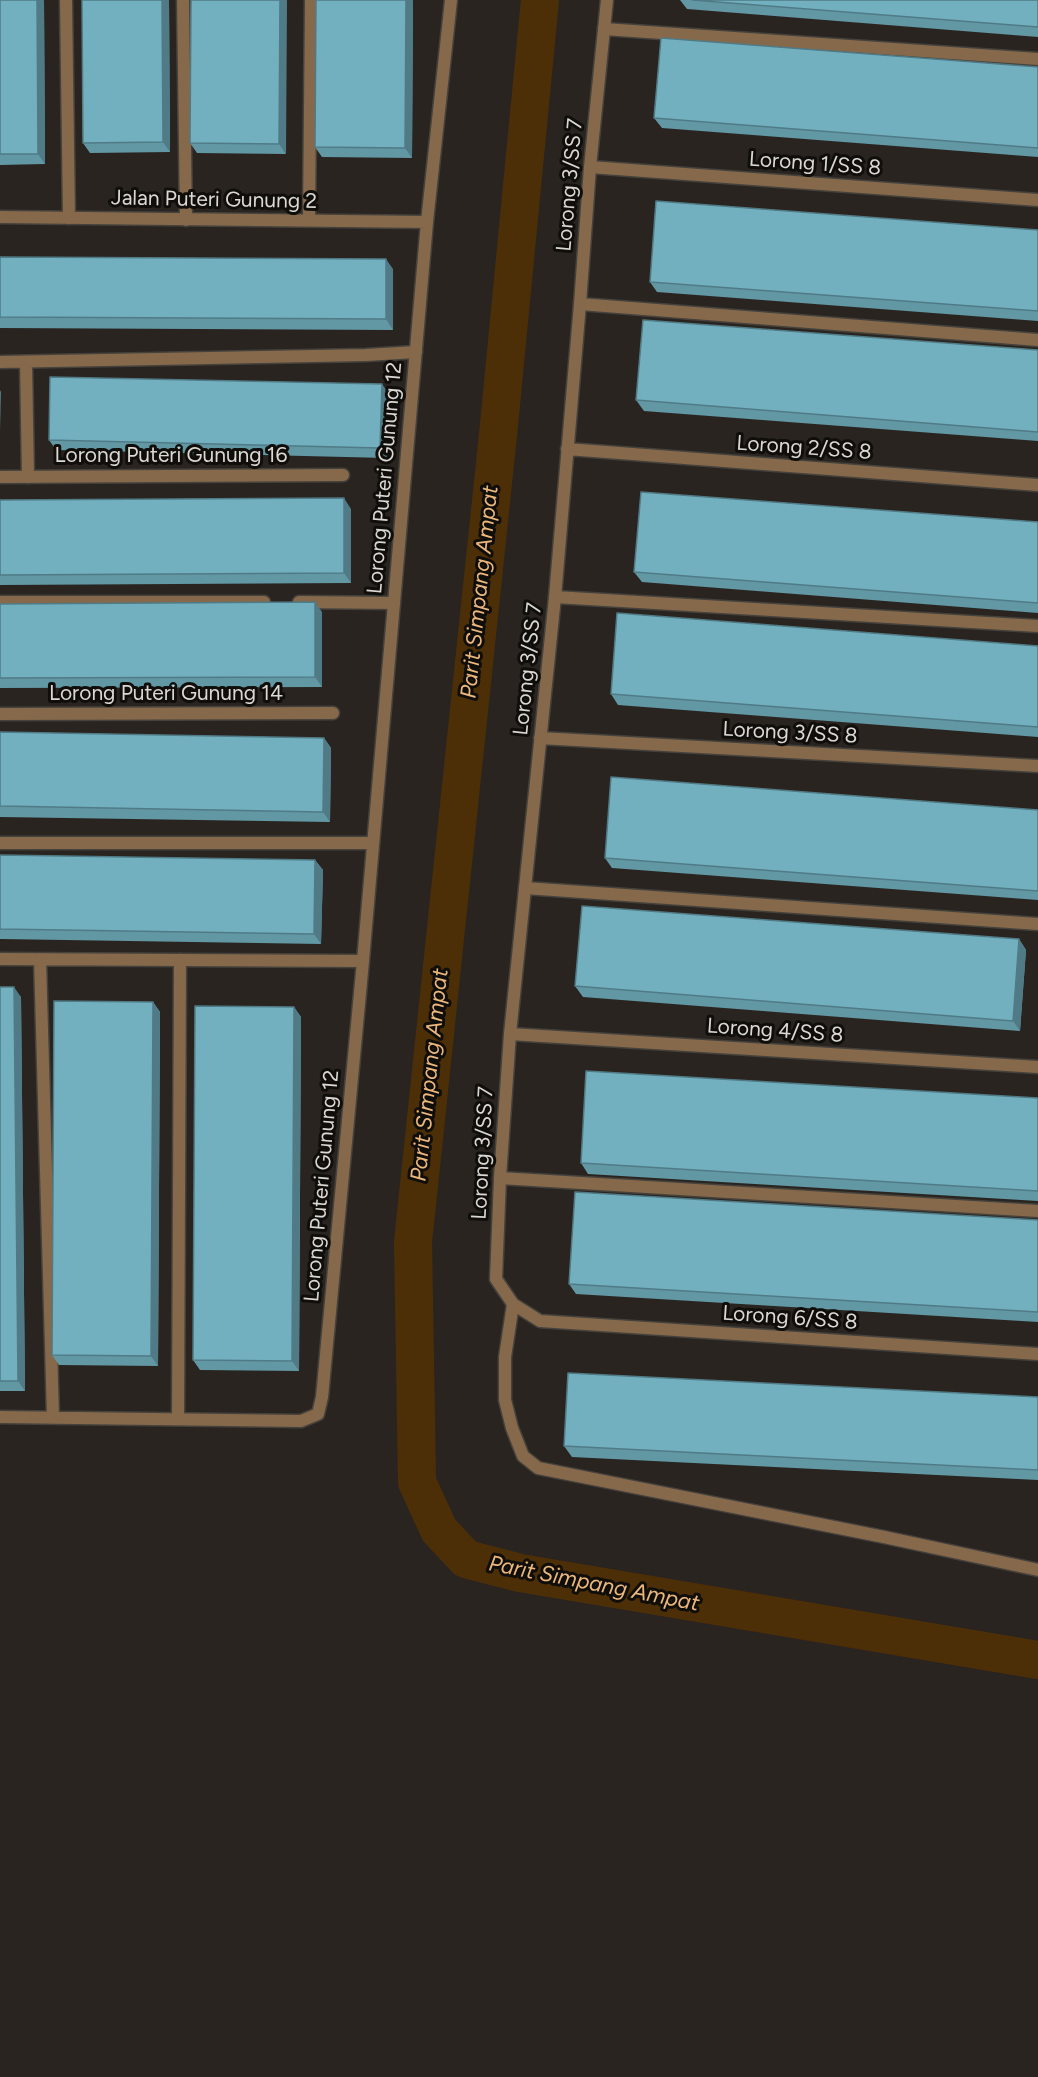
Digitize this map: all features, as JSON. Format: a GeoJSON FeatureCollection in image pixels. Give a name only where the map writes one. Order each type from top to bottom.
{"type":"FeatureCollection","features":[{"type":"Feature","properties":{"kind":"street"},"geometry":{"type":"LineString","coordinates":[[66,0],[69,218]]}},
{"type":"Feature","properties":{"kind":"street"},"geometry":{"type":"LineString","coordinates":[[183,0],[186,219]]}},
{"type":"Feature","properties":{"kind":"street"},"geometry":{"type":"LineString","coordinates":[[309,220],[311,0]]}},
{"type":"Feature","properties":{"kind":"street","name":"Lorong Puteri Gunung 12"},"geometry":{"type":"LineString","coordinates":[[178,1419],[301,1421],[318,1414],[322,1397],[363,961],[427,222],[451,0]]}},
{"type":"Feature","properties":{"kind":"street","name":"Lorong 3/SS 7"},"geometry":{"type":"LineString","coordinates":[[540,1321],[513,1304],[496,1279],[500,1178],[510,1034],[555,597],[606,0]]}},
{"type":"Feature","properties":{"kind":"street"},"geometry":{"type":"LineString","coordinates":[[604,29],[1038,59]]}},
{"type":"Feature","properties":{"kind":"street","name":"Lorong 1/SS 8"},"geometry":{"type":"LineString","coordinates":[[590,167],[1038,200]]}},
{"type":"Feature","properties":{"kind":"street","name":"Jalan Puteri Gunung 2"},"geometry":{"type":"LineString","coordinates":[[0,217],[427,222]]}},
{"type":"Feature","properties":{"kind":"street"},"geometry":{"type":"LineString","coordinates":[[580,304],[1038,340]]}},
{"type":"Feature","properties":{"kind":"street"},"geometry":{"type":"LineString","coordinates":[[0,362],[416,352]]}},
{"type":"Feature","properties":{"kind":"street"},"geometry":{"type":"LineString","coordinates":[[26,362],[28,477]]}},
{"type":"Feature","properties":{"kind":"street","name":"Lorong 2/SS 8"},"geometry":{"type":"LineString","coordinates":[[567,449],[1038,485]]}},
{"type":"Feature","properties":{"kind":"street","name":"Lorong Puteri Gunung 16"},"geometry":{"type":"LineString","coordinates":[[0,477],[343,475]]}},
{"type":"Feature","properties":{"kind":"street"},"geometry":{"type":"LineString","coordinates":[[555,597],[1038,626]]}},
{"type":"Feature","properties":{"kind":"street"},"geometry":{"type":"LineString","coordinates":[[0,602],[394,603]]}},
{"type":"Feature","properties":{"kind":"street","name":"Lorong Puteri Gunung 14"},"geometry":{"type":"LineString","coordinates":[[0,714],[333,713]]}},
{"type":"Feature","properties":{"kind":"street","name":"Lorong 3/SS 8"},"geometry":{"type":"LineString","coordinates":[[540,738],[1038,766]]}},
{"type":"Feature","properties":{"kind":"street"},"geometry":{"type":"LineString","coordinates":[[0,843],[373,843]]}},
{"type":"Feature","properties":{"kind":"street"},"geometry":{"type":"LineString","coordinates":[[525,888],[1038,924]]}},
{"type":"Feature","properties":{"kind":"street"},"geometry":{"type":"LineString","coordinates":[[0,959],[363,961]]}},
{"type":"Feature","properties":{"kind":"street"},"geometry":{"type":"LineString","coordinates":[[40,959],[53,1417]]}},
{"type":"Feature","properties":{"kind":"street"},"geometry":{"type":"LineString","coordinates":[[0,1417],[178,1419],[180,960]]}},
{"type":"Feature","properties":{"kind":"street","name":"Lorong 4/SS 8"},"geometry":{"type":"LineString","coordinates":[[510,1034],[1038,1067]]}},
{"type":"Feature","properties":{"kind":"street"},"geometry":{"type":"LineString","coordinates":[[500,1178],[1038,1211]]}},
{"type":"Feature","properties":{"kind":"street"},"geometry":{"type":"LineString","coordinates":[[513,1304],[505,1357],[505,1400],[512,1428],[523,1456],[538,1468],[873,1534],[1038,1570]]}},
{"type":"Feature","properties":{"kind":"street","name":"Lorong 6/SS 8"},"geometry":{"type":"LineString","coordinates":[[540,1321],[1038,1354]]}},
{"type":"Feature","properties":{"kind":"building"},"geometry":{"type":"Polygon","coordinates":[[[0,0],[37,0],[38,154],[0,154],[0,0]]]}},
{"type":"Feature","properties":{"kind":"building"},"geometry":{"type":"Polygon","coordinates":[[[82,0],[162,0],[163,142],[83,143],[82,0]]]}},
{"type":"Feature","properties":{"kind":"building"},"geometry":{"type":"Polygon","coordinates":[[[191,0],[280,0],[279,144],[190,143],[191,0]]]}},
{"type":"Feature","properties":{"kind":"building"},"geometry":{"type":"Polygon","coordinates":[[[316,0],[406,0],[405,148],[315,147],[316,0]]]}},
{"type":"Feature","properties":{"kind":"building"},"geometry":{"type":"Polygon","coordinates":[[[692,0],[1038,0],[1038,27],[692,0]]]}},
{"type":"Feature","properties":{"kind":"building"},"geometry":{"type":"Polygon","coordinates":[[[661,38],[1038,67],[1038,148],[654,118],[661,38]]]}},
{"type":"Feature","properties":{"kind":"building"},"geometry":{"type":"Polygon","coordinates":[[[656,201],[1038,230],[1038,311],[650,282],[656,201]]]}},
{"type":"Feature","properties":{"kind":"building"},"geometry":{"type":"Polygon","coordinates":[[[0,257],[386,259],[386,319],[0,317],[0,257]]]}},
{"type":"Feature","properties":{"kind":"building"},"geometry":{"type":"Polygon","coordinates":[[[643,320],[1038,350],[1038,432],[636,400],[643,320]]]}},
{"type":"Feature","properties":{"kind":"building"},"geometry":{"type":"Polygon","coordinates":[[[50,377],[382,384],[380,448],[49,440],[50,377]]]}},
{"type":"Feature","properties":{"kind":"building"},"geometry":{"type":"Polygon","coordinates":[[[641,492],[1038,522],[1038,603],[634,572],[641,492]]]}},
{"type":"Feature","properties":{"kind":"building"},"geometry":{"type":"Polygon","coordinates":[[[344,498],[344,573],[0,575],[0,500],[344,498]]]}},
{"type":"Feature","properties":{"kind":"building"},"geometry":{"type":"Polygon","coordinates":[[[315,602],[315,677],[0,678],[0,604],[315,602]]]}},
{"type":"Feature","properties":{"kind":"building"},"geometry":{"type":"Polygon","coordinates":[[[617,613],[1038,646],[1038,727],[611,694],[617,613]]]}},
{"type":"Feature","properties":{"kind":"building"},"geometry":{"type":"Polygon","coordinates":[[[0,732],[324,738],[323,812],[0,806],[0,732]]]}},
{"type":"Feature","properties":{"kind":"building"},"geometry":{"type":"Polygon","coordinates":[[[611,777],[1038,810],[1038,891],[605,858],[611,777]]]}},
{"type":"Feature","properties":{"kind":"building"},"geometry":{"type":"Polygon","coordinates":[[[0,855],[315,860],[314,934],[0,929],[0,855]]]}},
{"type":"Feature","properties":{"kind":"building"},"geometry":{"type":"Polygon","coordinates":[[[582,906],[1019,939],[1013,1021],[575,986],[582,906]]]}},
{"type":"Feature","properties":{"kind":"building"},"geometry":{"type":"Polygon","coordinates":[[[0,987],[14,987],[18,1381],[0,1381],[0,987]]]}},
{"type":"Feature","properties":{"kind":"building"},"geometry":{"type":"Polygon","coordinates":[[[54,1001],[153,1002],[151,1356],[52,1355],[54,1001]]]}},
{"type":"Feature","properties":{"kind":"building"},"geometry":{"type":"Polygon","coordinates":[[[195,1006],[294,1007],[292,1361],[193,1360],[195,1006]]]}},
{"type":"Feature","properties":{"kind":"building"},"geometry":{"type":"Polygon","coordinates":[[[586,1071],[1038,1098],[1038,1191],[581,1163],[586,1071]]]}},
{"type":"Feature","properties":{"kind":"building"},"geometry":{"type":"Polygon","coordinates":[[[575,1192],[1038,1220],[1038,1312],[569,1284],[575,1192]]]}},
{"type":"Feature","properties":{"kind":"building"},"geometry":{"type":"Polygon","coordinates":[[[568,1373],[1038,1397],[1038,1470],[564,1446],[568,1373]]]}},
{"type":"Feature","properties":{"kind":"waterway","name":"Parit Simpang Ampat"},"geometry":{"type":"LineString","coordinates":[[540,0],[498,435],[413,1242],[417,1482],[439,1530],[466,1559],[520,1573],[1038,1660]]}}]}
